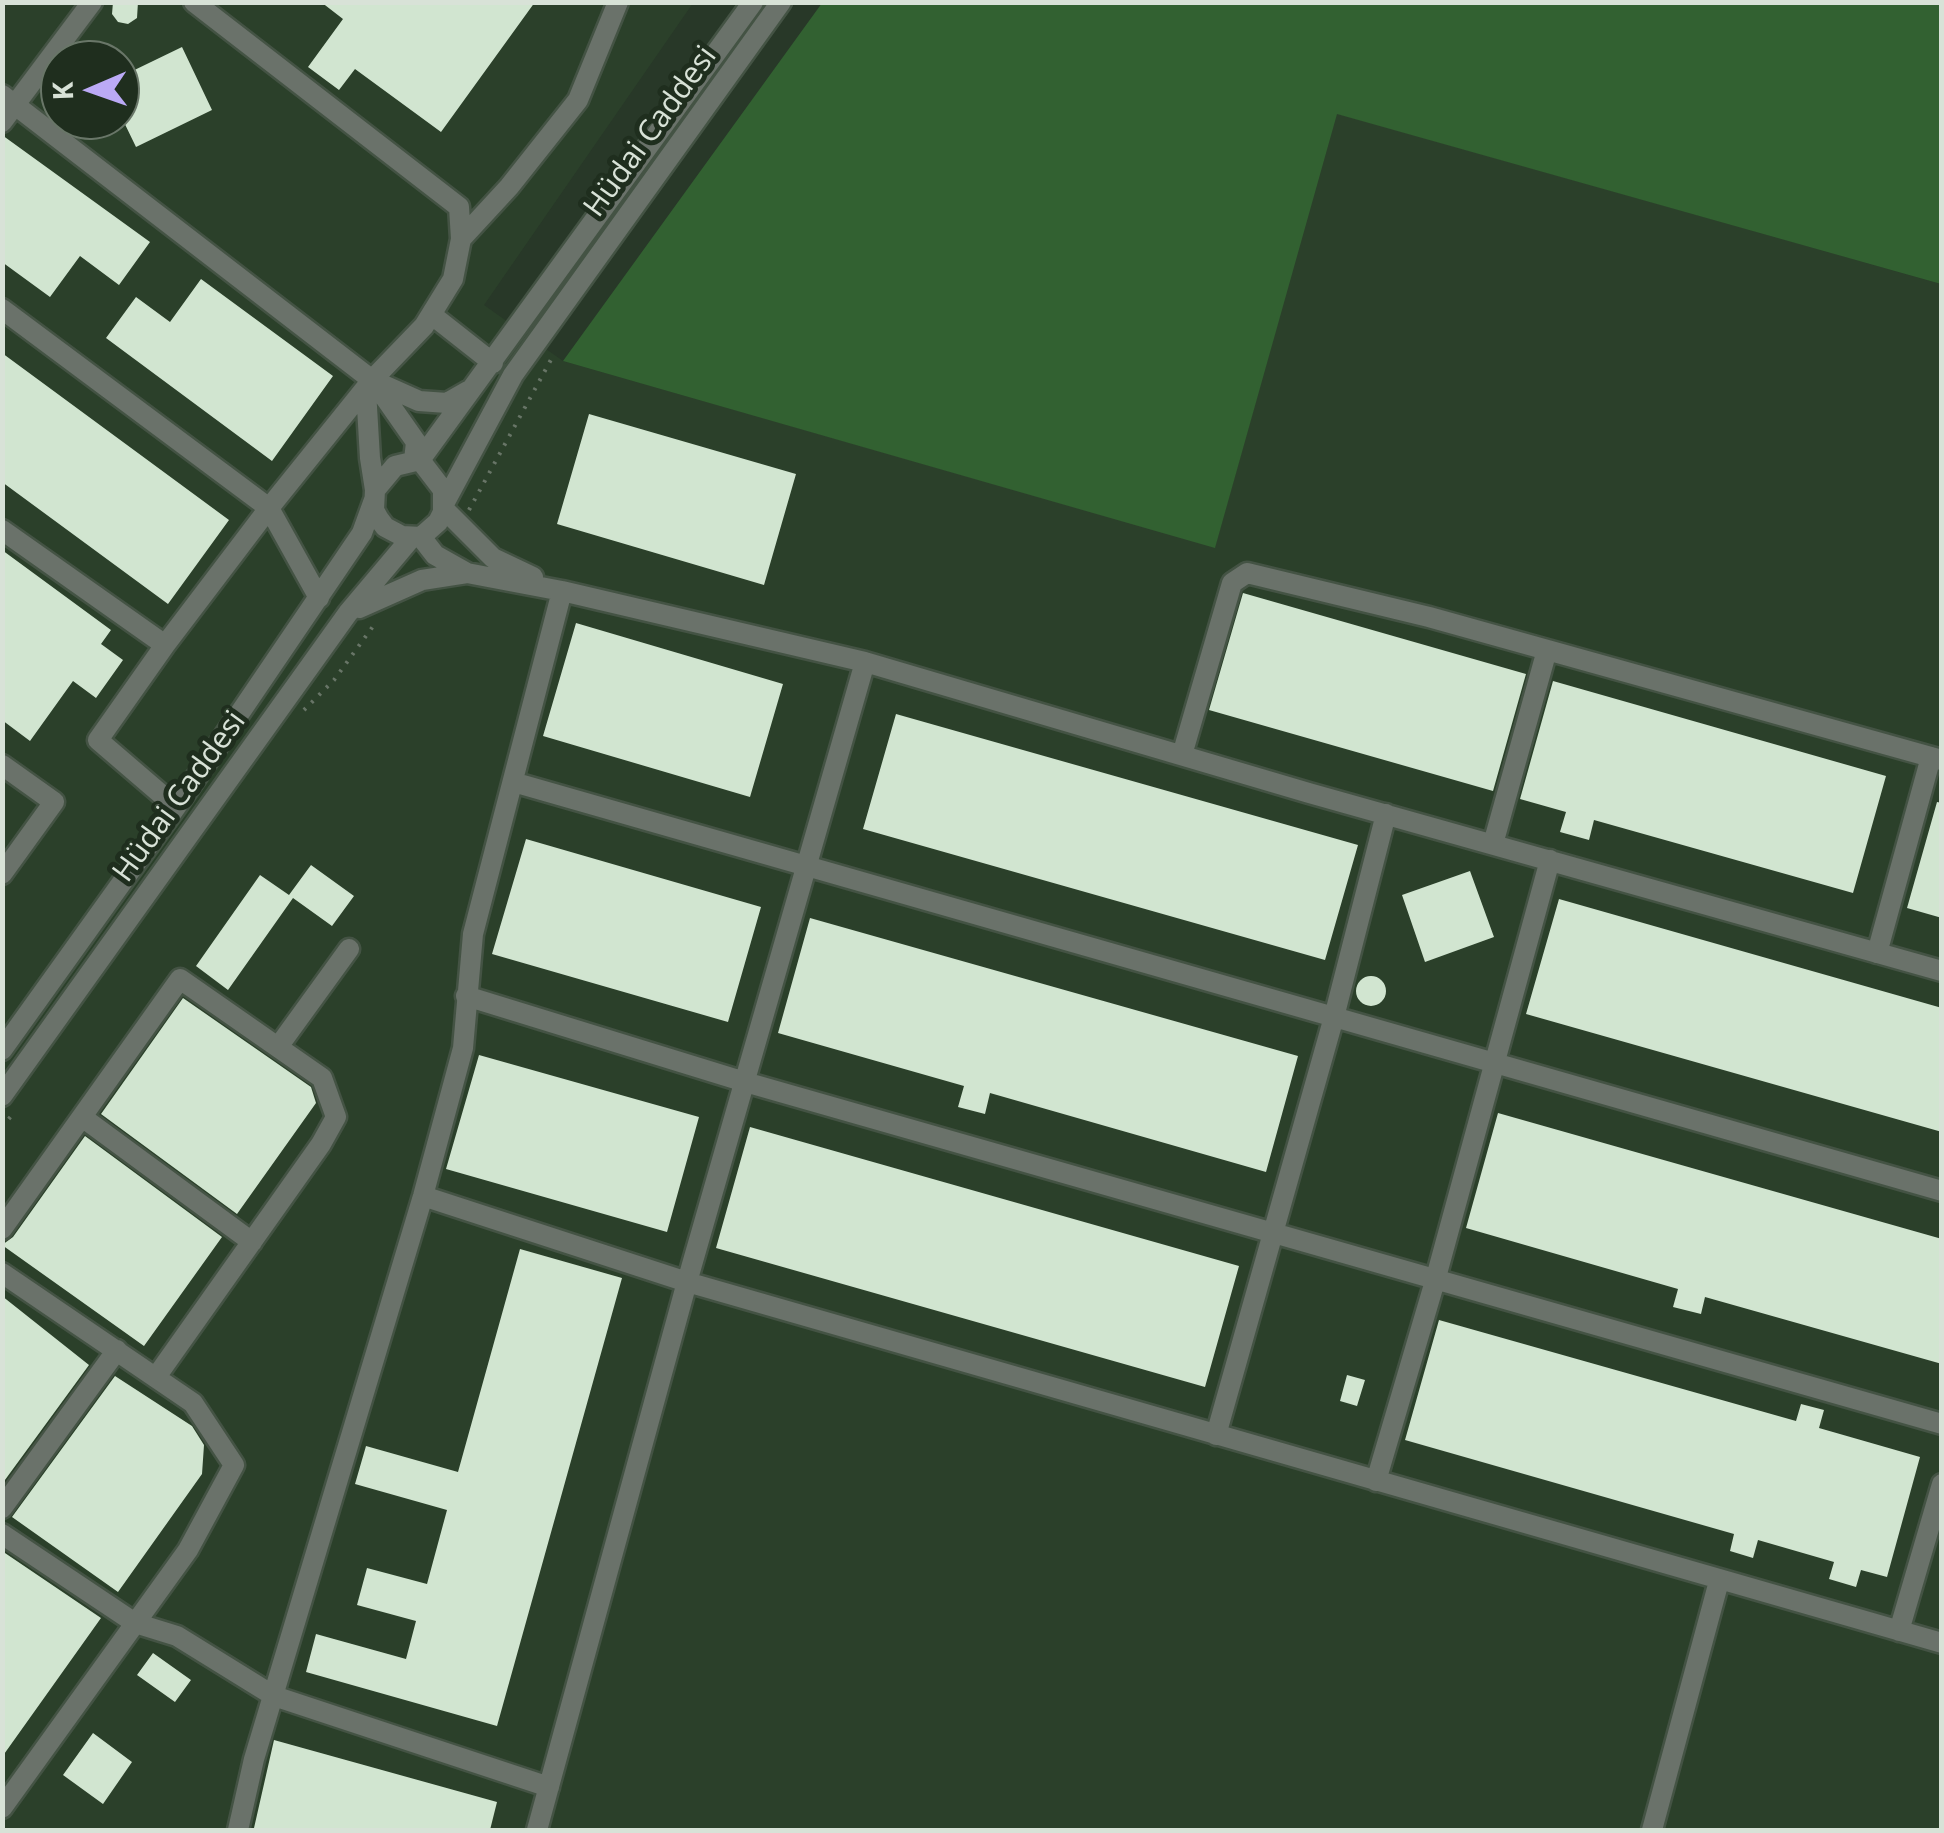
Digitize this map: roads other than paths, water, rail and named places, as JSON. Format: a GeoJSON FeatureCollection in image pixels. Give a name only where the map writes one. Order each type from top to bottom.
{"type":"FeatureCollection","features":[{"type":"Feature","properties":{"kind":"street"},"geometry":{"type":"LineString","coordinates":[[2,122],[9,99],[92,2]]}},
{"type":"Feature","properties":{"kind":"street"},"geometry":{"type":"LineString","coordinates":[[176,808],[98,740],[270,508],[432,315],[452,279],[461,238],[459,207],[194,2]]}},
{"type":"Feature","properties":{"kind":"street"},"geometry":{"type":"LineString","coordinates":[[461,238],[510,188],[578,100],[618,2]]}},
{"type":"Feature","properties":{"kind":"street","name":"Hüdai Caddesi"},"geometry":{"type":"LineString","coordinates":[[417,460],[494,363],[754,2]]}},
{"type":"Feature","properties":{"kind":"street","name":"Hüdai Caddesi"},"geometry":{"type":"LineString","coordinates":[[444,505],[513,376],[781,2]]}},
{"type":"Feature","properties":{"kind":"street"},"geometry":{"type":"LineString","coordinates":[[9,99],[369,386],[416,442],[417,460],[438,479],[444,505],[493,558],[562,591]]}},
{"type":"Feature","properties":{"kind":"street"},"geometry":{"type":"LineString","coordinates":[[2,310],[270,508],[318,598]]}},
{"type":"Feature","properties":{"kind":"street"},"geometry":{"type":"LineString","coordinates":[[432,315],[494,363]]}},
{"type":"Feature","properties":{"kind":"street"},"geometry":{"type":"LineString","coordinates":[[369,386],[418,400],[448,403],[476,386]]}},
{"type":"Feature","properties":{"kind":"street"},"geometry":{"type":"LineString","coordinates":[[369,386],[374,510],[393,533],[417,537],[435,555],[467,573],[562,591],[865,662],[1942,971]]}},
{"type":"Feature","properties":{"kind":"street"},"geometry":{"type":"LineString","coordinates":[[374,495],[395,466],[417,460]]}},
{"type":"Feature","properties":{"kind":"street","name":"Hüdai Caddesi"},"geometry":{"type":"LineString","coordinates":[[2,1050],[176,808],[362,534],[374,495]]}},
{"type":"Feature","properties":{"kind":"street"},"geometry":{"type":"LineString","coordinates":[[417,537],[438,522],[444,505]]}},
{"type":"Feature","properties":{"kind":"street"},"geometry":{"type":"LineString","coordinates":[[2,530],[165,645]]}},
{"type":"Feature","properties":{"kind":"street","name":"Hüdai Caddesi"},"geometry":{"type":"LineString","coordinates":[[2,1096],[348,614],[417,537]]}},
{"type":"Feature","properties":{"kind":"street"},"geometry":{"type":"LineString","coordinates":[[348,614],[387,592],[422,580],[467,573]]}},
{"type":"Feature","properties":{"kind":"street"},"geometry":{"type":"LineString","coordinates":[[1182,755],[1232,583],[1247,573],[1547,650],[1936,758],[1877,952]]}},
{"type":"Feature","properties":{"kind":"street"},"geometry":{"type":"LineString","coordinates":[[238,1830],[254,1759],[423,1196],[463,1048],[473,934],[562,591]]}},
{"type":"Feature","properties":{"kind":"street"},"geometry":{"type":"LineString","coordinates":[[1493,844],[1547,650]]}},
{"type":"Feature","properties":{"kind":"street"},"geometry":{"type":"LineString","coordinates":[[537,1830],[687,1282],[865,662]]}},
{"type":"Feature","properties":{"kind":"street"},"geometry":{"type":"LineString","coordinates":[[2,765],[54,802],[2,874]]}},
{"type":"Feature","properties":{"kind":"street"},"geometry":{"type":"LineString","coordinates":[[513,782],[1942,1191]]}},
{"type":"Feature","properties":{"kind":"street"},"geometry":{"type":"LineString","coordinates":[[1216,1435],[1334,1017],[1386,814]]}},
{"type":"Feature","properties":{"kind":"street"},"geometry":{"type":"LineString","coordinates":[[1376,1481],[1550,860]]}},
{"type":"Feature","properties":{"kind":"street"},"geometry":{"type":"LineString","coordinates":[[278,1048],[349,949]]}},
{"type":"Feature","properties":{"kind":"street"},"geometry":{"type":"LineString","coordinates":[[2,1229],[180,979],[322,1078],[336,1117],[156,1377]]}},
{"type":"Feature","properties":{"kind":"street"},"geometry":{"type":"LineString","coordinates":[[466,996],[744,1082],[1942,1424]]}},
{"type":"Feature","properties":{"kind":"street"},"geometry":{"type":"LineString","coordinates":[[82,1118],[252,1242]]}},
{"type":"Feature","properties":{"kind":"street"},"geometry":{"type":"LineString","coordinates":[[423,1196],[687,1282],[1942,1643]]}},
{"type":"Feature","properties":{"kind":"street"},"geometry":{"type":"LineString","coordinates":[[2,1273],[193,1403],[234,1465],[188,1550],[4,1802]]}},
{"type":"Feature","properties":{"kind":"street"},"geometry":{"type":"LineString","coordinates":[[2,1508],[116,1350]]}},
{"type":"Feature","properties":{"kind":"street"},"geometry":{"type":"LineString","coordinates":[[1899,1631],[1942,1484]]}},
{"type":"Feature","properties":{"kind":"street"},"geometry":{"type":"LineString","coordinates":[[2,1534],[135,1623],[177,1636],[274,1696],[549,1787]]}},
{"type":"Feature","properties":{"kind":"street"},"geometry":{"type":"LineString","coordinates":[[1652,1830],[1719,1581]]}}]}
